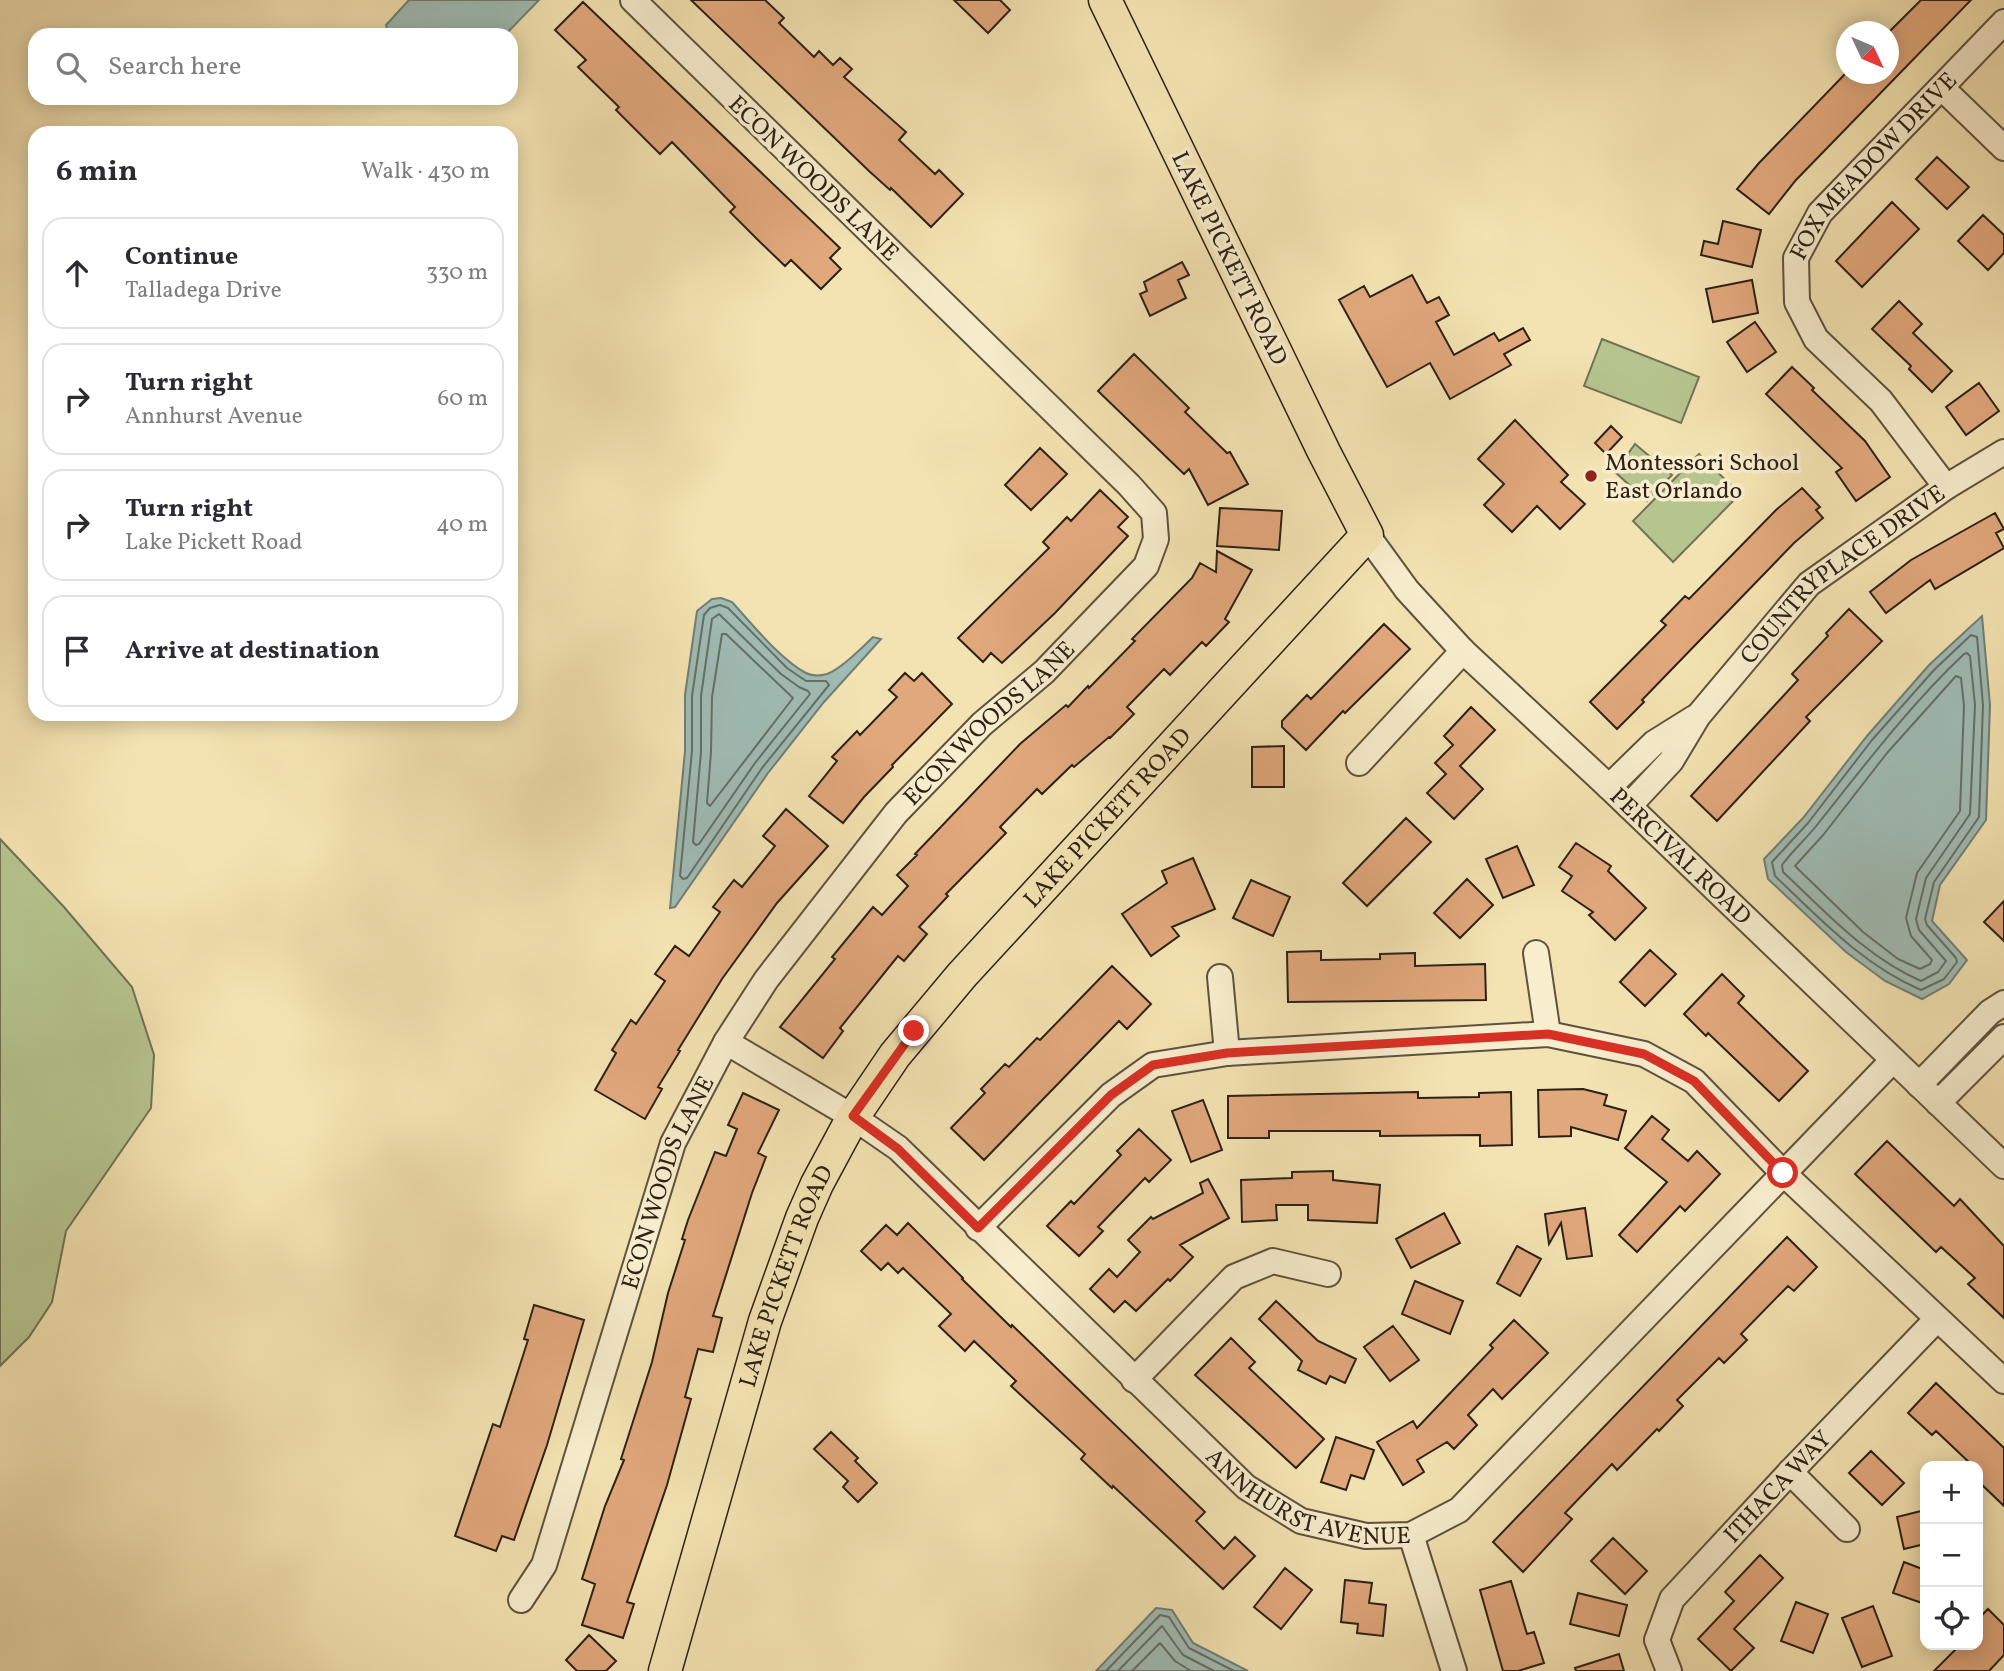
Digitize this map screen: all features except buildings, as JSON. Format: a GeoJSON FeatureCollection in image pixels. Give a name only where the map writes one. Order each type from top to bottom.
{"type":"FeatureCollection","features":[{"type":"Feature","properties":{"kind":"main road","name":"LAKE PICKETT ROAD"},"geometry":{"type":"LineString","coordinates":[[666,1671],[768,1311],[802,1218],[853,1116],[901,1047],[962,975],[1367,535],[1324,452],[1105,0]]}},
{"type":"Feature","properties":{"kind":"street","name":"ECON WOODS LANE"},"geometry":{"type":"LineString","coordinates":[[522,1600],[544,1565],[673,1143],[726,1042],[766,980],[896,813],[982,724],[1044,672],[1146,566],[1156,539],[1154,513],[1129,485],[633,0]]}},
{"type":"Feature","properties":{"kind":"street","name":"FOX MEADOW DRIVE"},"geometry":{"type":"LineString","coordinates":[[1946,487],[1881,401],[1816,339],[1797,302],[1796,258],[1820,212],[2004,22]]}},
{"type":"Feature","properties":{"kind":"street"},"geometry":{"type":"LineString","coordinates":[[1941,89],[2004,148]]}},
{"type":"Feature","properties":{"kind":"street","name":"COUNTRYPLACE DRIVE"},"geometry":{"type":"LineString","coordinates":[[1629,806],[1671,761],[1698,716],[1810,584],[1946,487],[2004,452]]}},
{"type":"Feature","properties":{"kind":"street","name":"PERCIVAL ROAD"},"geometry":{"type":"LineString","coordinates":[[1367,535],[1407,590],[1463,651],[1629,806],[2004,1166]]}},
{"type":"Feature","properties":{"kind":"street"},"geometry":{"type":"LineString","coordinates":[[1359,763],[1463,651]]}},
{"type":"Feature","properties":{"kind":"street","name":"COUNTRYPLACE DRIVE"},"geometry":{"type":"LineString","coordinates":[[1609,787],[1654,743],[1698,716]]}},
{"type":"Feature","properties":{"kind":"street"},"geometry":{"type":"LineString","coordinates":[[1536,953],[1548,1034]]}},
{"type":"Feature","properties":{"kind":"street"},"geometry":{"type":"LineString","coordinates":[[1220,977],[1227,1053]]}},
{"type":"Feature","properties":{"kind":"street"},"geometry":{"type":"LineString","coordinates":[[1919,1085],[1990,1012],[2004,1003]]}},
{"type":"Feature","properties":{"kind":"street"},"geometry":{"type":"LineString","coordinates":[[978,1228],[1111,1095],[1153,1065],[1227,1053],[1548,1034],[1644,1054],[1694,1081],[1783,1173],[2004,1381]]}},
{"type":"Feature","properties":{"kind":"street"},"geometry":{"type":"LineString","coordinates":[[1938,1103],[2004,1037]]}},
{"type":"Feature","properties":{"kind":"street","name":"ANNHURST AVENUE"},"geometry":{"type":"LineString","coordinates":[[726,1042],[853,1116],[898,1149],[1245,1487],[1301,1521],[1366,1536],[1411,1535],[1459,1510],[1893,1060]]}},
{"type":"Feature","properties":{"kind":"street"},"geometry":{"type":"LineString","coordinates":[[1134,1380],[1234,1277],[1273,1261],[1328,1274]]}},
{"type":"Feature","properties":{"kind":"street","name":"ITHACA WAY"},"geometry":{"type":"LineString","coordinates":[[1669,1671],[1657,1640],[1672,1599],[1937,1319]]}},
{"type":"Feature","properties":{"kind":"street"},"geometry":{"type":"LineString","coordinates":[[1790,1472],[1847,1529]]}},
{"type":"Feature","properties":{"kind":"street"},"geometry":{"type":"LineString","coordinates":[[1411,1535],[1454,1671]]}},
{"type":"Feature","properties":{"kind":"green space"},"geometry":{"type":"Polygon","coordinates":[[[1602,339],[1699,377],[1681,423],[1584,386],[1602,339]]]}},
{"type":"Feature","properties":{"kind":"green space"},"geometry":{"type":"Polygon","coordinates":[[[1635,444],[1672,475],[1647,501],[1615,472],[1635,444]]]}},
{"type":"Feature","properties":{"kind":"green space"},"geometry":{"type":"Polygon","coordinates":[[[1699,454],[1740,494],[1673,562],[1633,521],[1699,454]]]}},
{"type":"Feature","properties":{"kind":"green space"},"geometry":{"type":"Polygon","coordinates":[[[0,839],[64,907],[132,987],[154,1055],[151,1108],[66,1231],[52,1302],[29,1337],[0,1366],[0,839]]]}},
{"type":"Feature","properties":{"kind":"water"},"geometry":{"type":"Polygon","coordinates":[[[409,0],[539,0],[512,28],[387,28],[386,25],[409,0]]]}},
{"type":"Feature","properties":{"kind":"water"},"geometry":{"type":"Polygon","coordinates":[[[721,598],[732,602],[777,650],[796,667],[811,675],[832,672],[873,637],[881,639],[824,702],[768,773],[675,907],[670,908],[685,751],[685,695],[697,611],[712,599],[721,598]]]}},
{"type":"Feature","properties":{"kind":"water"},"geometry":{"type":"Polygon","coordinates":[[[1982,616],[1990,705],[1986,820],[1940,885],[1932,921],[1967,960],[1949,984],[1922,999],[1885,981],[1846,952],[1768,879],[1764,859],[1803,818],[1867,736],[1929,665],[1982,616]]]}},
{"type":"Feature","properties":{"kind":"water"},"geometry":{"type":"Polygon","coordinates":[[[1156,1608],[1172,1610],[1193,1643],[1248,1671],[1096,1671],[1156,1608]]]}},
{"type":"Feature","properties":{"kind":"place","name":"Montessori School East Orlando"},"geometry":{"type":"Point","coordinates":[1591,476]}},
{"type":"Feature","properties":{"kind":"route"},"geometry":{"type":"LineString","coordinates":[[914,1031],[853,1116],[886,1138],[978,1228],[1111,1095],[1153,1065],[1227,1053],[1548,1034],[1644,1054],[1694,1081],[1783,1173]]}}]}
